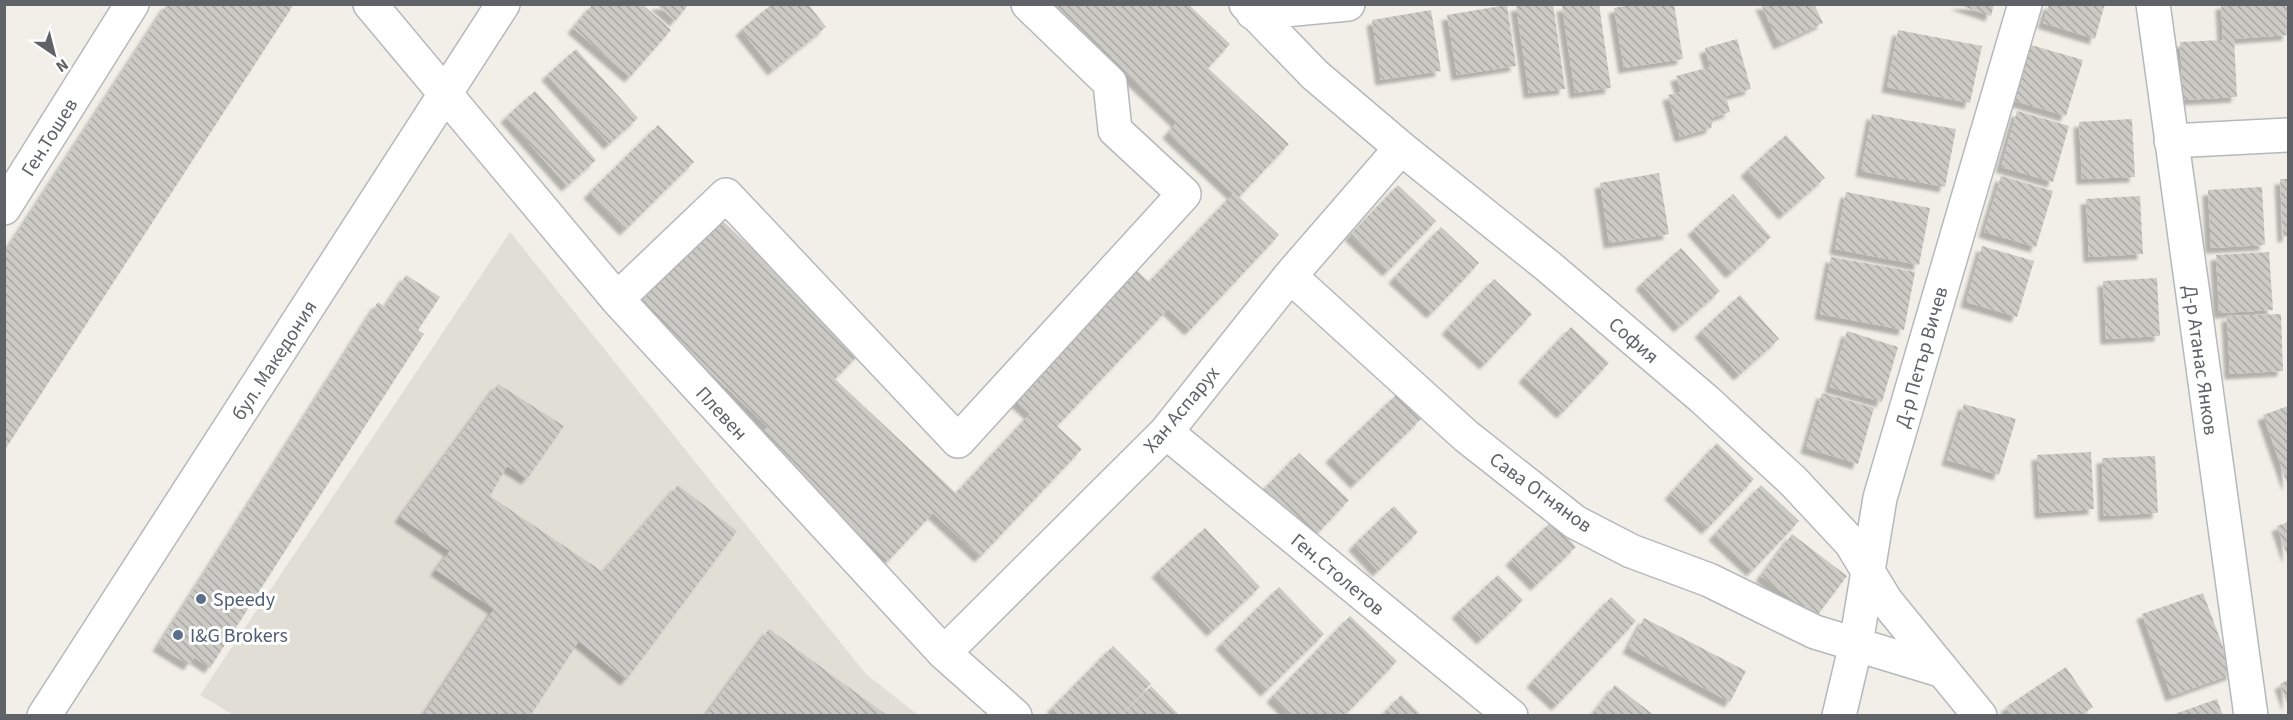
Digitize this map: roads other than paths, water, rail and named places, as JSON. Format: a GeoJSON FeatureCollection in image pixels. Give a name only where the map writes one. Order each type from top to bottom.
{"type":"FeatureCollection","features":[{"type":"Feature","properties":{"kind":"street","name":"Ген.Тошев"},"geometry":{"type":"LineString","coordinates":[[4,208],[132,4]]}},
{"type":"Feature","properties":{"kind":"street","name":"Плевен"},"geometry":{"type":"LineString","coordinates":[[370,4],[617,299],[944,653],[1015,716]]}},
{"type":"Feature","properties":{"kind":"street","name":"бул. Македония"},"geometry":{"type":"LineString","coordinates":[[44,716],[503,4]]}},
{"type":"Feature","properties":{"kind":"street"},"geometry":{"type":"LineString","coordinates":[[617,299],[726,195],[958,441],[1184,194],[1115,129],[1110,83],[1028,4]]}},
{"type":"Feature","properties":{"kind":"street"},"geometry":{"type":"LineString","coordinates":[[1250,9],[1348,4]]}},
{"type":"Feature","properties":{"kind":"street","name":"Д-р Петър Вичев"},"geometry":{"type":"LineString","coordinates":[[1839,716],[1856,644],[1866,570],[1880,498],[2025,4]]}},
{"type":"Feature","properties":{"kind":"street","name":"Д-р Атанас Янков"},"geometry":{"type":"LineString","coordinates":[[2153,4],[2251,716]]}},
{"type":"Feature","properties":{"kind":"street","name":"София"},"geometry":{"type":"LineString","coordinates":[[1250,9],[1315,75],[1401,148],[1549,267],[1704,399],[1794,482],[1851,543],[1886,601],[1940,670],[1980,716]]}},
{"type":"Feature","properties":{"kind":"street"},"geometry":{"type":"LineString","coordinates":[[2171,141],[2289,135]]}},
{"type":"Feature","properties":{"kind":"street","name":"Хан Аспарух"},"geometry":{"type":"LineString","coordinates":[[944,653],[1166,432],[1290,276],[1401,148]]}},
{"type":"Feature","properties":{"kind":"street","name":"Сава Огнянов"},"geometry":{"type":"LineString","coordinates":[[1290,276],[1466,436],[1575,522],[1631,551],[1709,580],[1815,632],[1940,670]]}},
{"type":"Feature","properties":{"kind":"street","name":"Ген.Столетов"},"geometry":{"type":"LineString","coordinates":[[1166,432],[1511,716]]}},
{"type":"Feature","properties":{"kind":"place","name":"Speedy"},"geometry":{"type":"Point","coordinates":[201,599]}},
{"type":"Feature","properties":{"kind":"place","name":"I&G Brokers"},"geometry":{"type":"Point","coordinates":[178,635]}}]}
